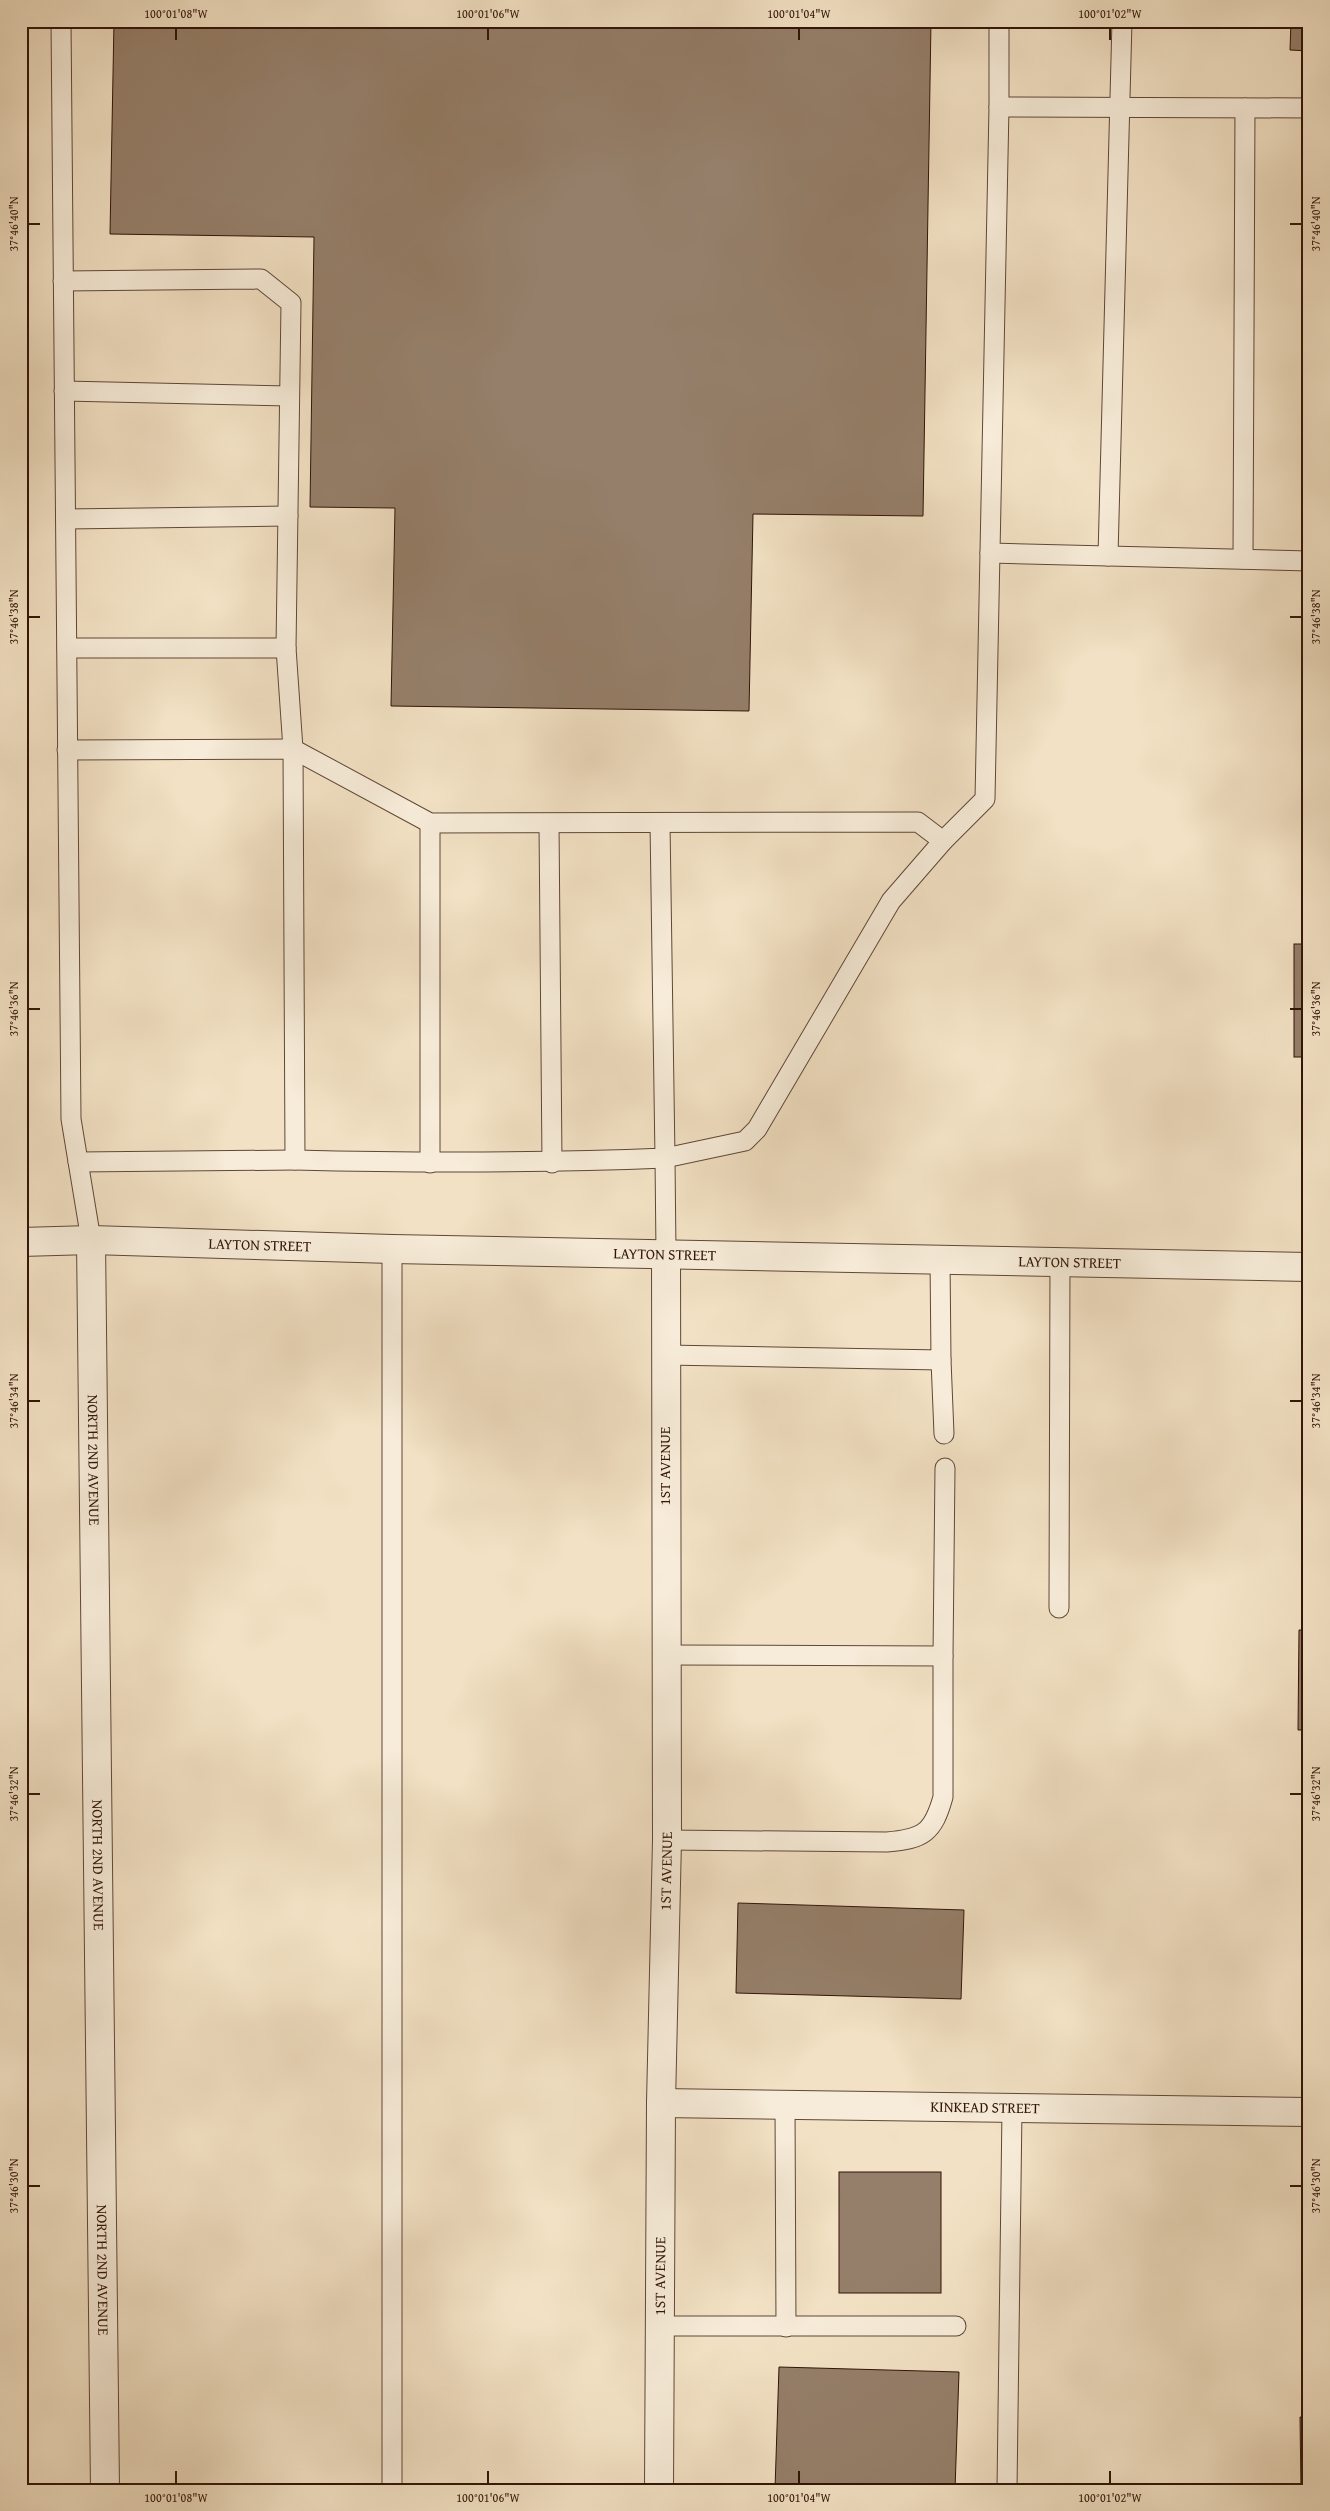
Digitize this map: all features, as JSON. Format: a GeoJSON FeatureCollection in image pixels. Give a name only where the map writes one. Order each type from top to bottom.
{"type":"FeatureCollection","features":[{"type":"Feature","properties":{"kind":"street","name":"LAYTON STREET"},"geometry":{"type":"LineString","coordinates":[[21,1242],[91,1240],[392,1250],[666,1253],[1309,1267]]}},
{"type":"Feature","properties":{"kind":"street","name":"NORTH 2ND AVENUE"},"geometry":{"type":"LineString","coordinates":[[91,1240],[104,2490]]}},
{"type":"Feature","properties":{"kind":"street","name":"1ST AVENUE"},"geometry":{"type":"LineString","coordinates":[[659,2490],[666,1840],[666,1253]]}},
{"type":"Feature","properties":{"kind":"street","name":"KINKEAD STREET"},"geometry":{"type":"LineString","coordinates":[[662,2103],[1309,2112]]}},
{"type":"Feature","properties":{"kind":"lane"},"geometry":{"type":"LineString","coordinates":[[61,21],[71,1119],[91,1240]]}},
{"type":"Feature","properties":{"kind":"lane"},"geometry":{"type":"LineString","coordinates":[[78,1162],[295,1160],[552,1163],[665,1158],[745,1141],[757,1129],[891,901],[943,841],[985,799],[999,107],[999,21]]}},
{"type":"Feature","properties":{"kind":"lane"},"geometry":{"type":"LineString","coordinates":[[1108,556],[1122,108],[1122,21]]}},
{"type":"Feature","properties":{"kind":"lane"},"geometry":{"type":"LineString","coordinates":[[999,107],[1309,108]]}},
{"type":"Feature","properties":{"kind":"lane"},"geometry":{"type":"LineString","coordinates":[[1243,560],[1245,108]]}},
{"type":"Feature","properties":{"kind":"lane"},"geometry":{"type":"LineString","coordinates":[[63,280],[261,279],[291,303],[286,648],[293,750],[295,1160]]}},
{"type":"Feature","properties":{"kind":"lane"},"geometry":{"type":"LineString","coordinates":[[64,391],[289,396]]}},
{"type":"Feature","properties":{"kind":"lane"},"geometry":{"type":"LineString","coordinates":[[66,518],[288,516]]}},
{"type":"Feature","properties":{"kind":"lane"},"geometry":{"type":"LineString","coordinates":[[990,553],[1309,561]]}},
{"type":"Feature","properties":{"kind":"lane"},"geometry":{"type":"LineString","coordinates":[[67,648],[286,648]]}},
{"type":"Feature","properties":{"kind":"lane"},"geometry":{"type":"LineString","coordinates":[[67,750],[293,750],[430,823],[918,822],[943,841]]}},
{"type":"Feature","properties":{"kind":"lane"},"geometry":{"type":"LineString","coordinates":[[430,823],[430,1163]]}},
{"type":"Feature","properties":{"kind":"lane"},"geometry":{"type":"LineString","coordinates":[[660,823],[666,1253]]}},
{"type":"Feature","properties":{"kind":"lane"},"geometry":{"type":"LineString","coordinates":[[549,824],[552,1163]]}},
{"type":"Feature","properties":{"kind":"lane"},"geometry":{"type":"LineString","coordinates":[[392,1250],[392,2490]]}},
{"type":"Feature","properties":{"kind":"lane"},"geometry":{"type":"LineString","coordinates":[[940,1259],[944,1434]]}},
{"type":"Feature","properties":{"kind":"lane"},"geometry":{"type":"LineString","coordinates":[[1060,1262],[1060,1608]]}},
{"type":"Feature","properties":{"kind":"lane"},"geometry":{"type":"LineString","coordinates":[[665,1355],[941,1360]]}},
{"type":"Feature","properties":{"kind":"lane"},"geometry":{"type":"LineString","coordinates":[[666,1840],[887,1842],[912,1840],[928,1830],[938,1816],[943,1798],[945,1468]]}},
{"type":"Feature","properties":{"kind":"lane"},"geometry":{"type":"LineString","coordinates":[[665,1655],[943,1656]]}},
{"type":"Feature","properties":{"kind":"lane"},"geometry":{"type":"LineString","coordinates":[[785,2105],[786,2327]]}},
{"type":"Feature","properties":{"kind":"lane"},"geometry":{"type":"LineString","coordinates":[[1007,2490],[1012,2109]]}},
{"type":"Feature","properties":{"kind":"lane"},"geometry":{"type":"LineString","coordinates":[[660,2326],[956,2326]]}},
{"type":"Feature","properties":{"kind":"building"},"geometry":{"type":"Polygon","coordinates":[[[114,21],[931,21],[923,516],[753,514],[749,711],[391,706],[395,508],[310,507],[314,237],[110,234],[114,21]]]}},
{"type":"Feature","properties":{"kind":"building"},"geometry":{"type":"Polygon","coordinates":[[[1291,21],[1309,21],[1309,51],[1290,50],[1291,21]]]}},
{"type":"Feature","properties":{"kind":"building"},"geometry":{"type":"Polygon","coordinates":[[[1294,944],[1309,944],[1309,1057],[1294,1057],[1294,944]]]}},
{"type":"Feature","properties":{"kind":"building"},"geometry":{"type":"Polygon","coordinates":[[[1299,1630],[1309,1630],[1309,1730],[1298,1730],[1299,1630]]]}},
{"type":"Feature","properties":{"kind":"building"},"geometry":{"type":"Polygon","coordinates":[[[738,1903],[964,1910],[961,1999],[736,1993],[738,1903]]]}},
{"type":"Feature","properties":{"kind":"building"},"geometry":{"type":"Polygon","coordinates":[[[839,2172],[941,2172],[941,2293],[839,2293],[839,2172]]]}},
{"type":"Feature","properties":{"kind":"building"},"geometry":{"type":"Polygon","coordinates":[[[779,2367],[959,2372],[955,2490],[775,2489],[779,2367]]]}},
{"type":"Feature","properties":{"kind":"building"},"geometry":{"type":"Polygon","coordinates":[[[1300,2417],[1309,2417],[1309,2490],[1301,2490],[1300,2417]]]}}]}
